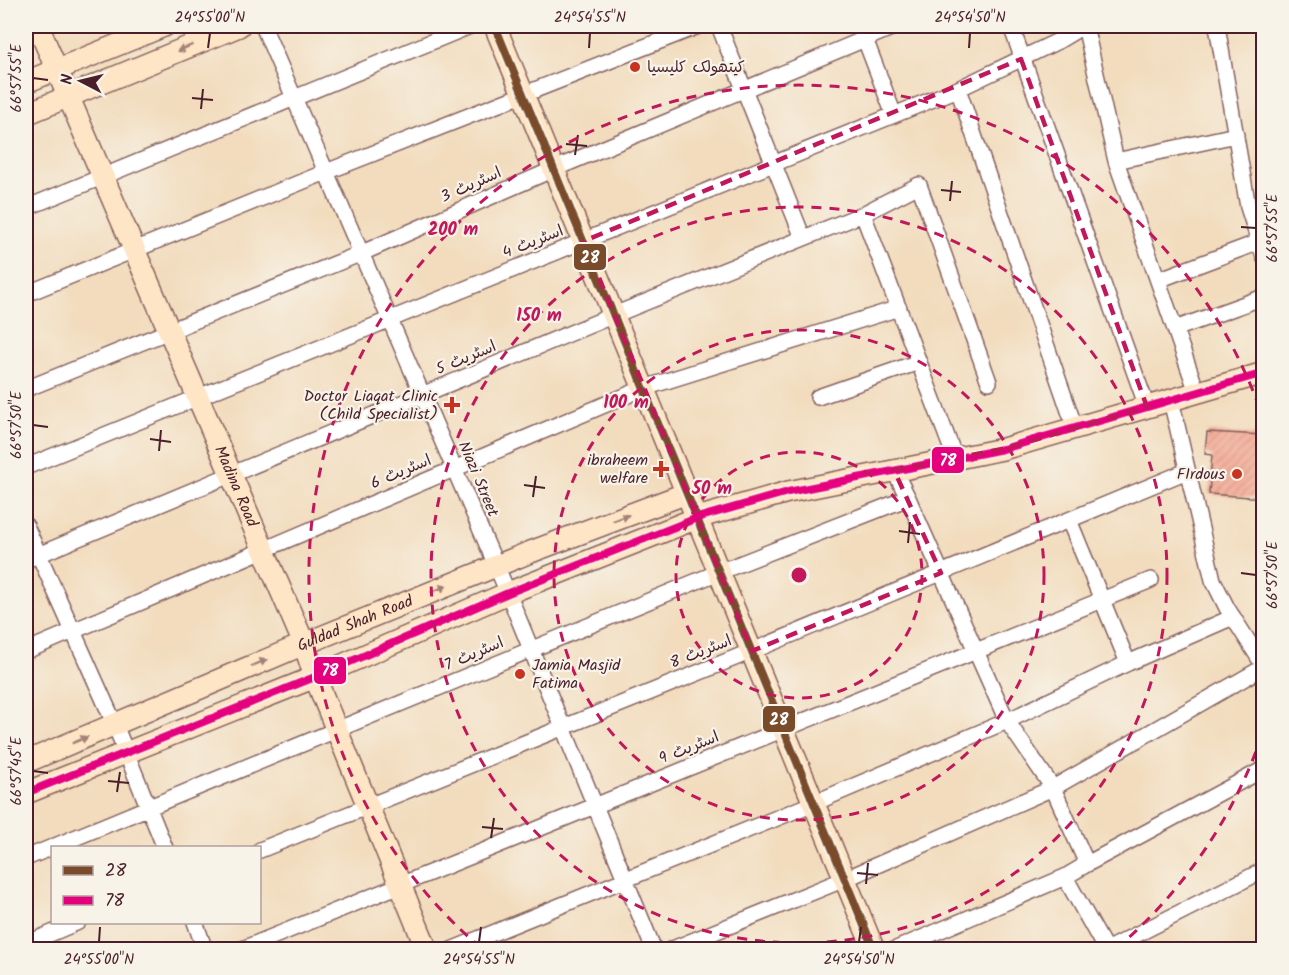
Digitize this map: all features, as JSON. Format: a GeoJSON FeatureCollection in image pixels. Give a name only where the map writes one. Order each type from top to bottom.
{"type":"FeatureCollection","features":[{"type":"Feature","properties":{"kind":"street","name":"Madina Road"},"geometry":{"type":"LineString","coordinates":[[38,26],[304,644],[337,731],[427,950]]}},
{"type":"Feature","properties":{"kind":"street"},"geometry":{"type":"LineString","coordinates":[[26,82],[164,26]]}},
{"type":"Feature","properties":{"kind":"street"},"geometry":{"type":"LineString","coordinates":[[26,114],[239,26]]}},
{"type":"Feature","properties":{"kind":"street","name":"Niazi Street"},"geometry":{"type":"LineString","coordinates":[[263,26],[508,593],[654,950]]}},
{"type":"Feature","properties":{"kind":"street"},"geometry":{"type":"LineString","coordinates":[[26,208],[470,26]]}},
{"type":"Feature","properties":{"kind":"street"},"geometry":{"type":"LineString","coordinates":[[495,26],[874,950]]}},
{"type":"Feature","properties":{"kind":"street"},"geometry":{"type":"LineString","coordinates":[[26,294],[326,172],[698,26]]}},
{"type":"Feature","properties":{"kind":"street"},"geometry":{"type":"LineString","coordinates":[[718,26],[803,238]]}},
{"type":"Feature","properties":{"kind":"street","name":"اسٹریٹ 3"},"geometry":{"type":"LineString","coordinates":[[26,389],[362,252],[744,89],[863,32],[896,26]]}},
{"type":"Feature","properties":{"kind":"street"},"geometry":{"type":"LineString","coordinates":[[1011,26],[1147,407]]}},
{"type":"Feature","properties":{"kind":"street"},"geometry":{"type":"LineString","coordinates":[[1084,26],[1116,161],[1197,392]]}},
{"type":"Feature","properties":{"kind":"street","name":"اسٹریٹ 4"},"geometry":{"type":"LineString","coordinates":[[26,467],[958,89],[1084,26]]}},
{"type":"Feature","properties":{"kind":"street"},"geometry":{"type":"LineString","coordinates":[[1158,280],[1261,250],[1248,207],[1217,26]]}},
{"type":"Feature","properties":{"kind":"street"},"geometry":{"type":"LineString","coordinates":[[863,32],[894,115]]}},
{"type":"Feature","properties":{"kind":"street"},"geometry":{"type":"LineString","coordinates":[[958,89],[1075,428]]}},
{"type":"Feature","properties":{"kind":"street"},"geometry":{"type":"LineString","coordinates":[[1116,161],[1236,135]]}},
{"type":"Feature","properties":{"kind":"street","name":"اسٹریٹ 5"},"geometry":{"type":"LineString","coordinates":[[32,557],[863,214],[919,185],[989,382]]}},
{"type":"Feature","properties":{"kind":"street"},"geometry":{"type":"LineString","coordinates":[[863,214],[955,458]]}},
{"type":"Feature","properties":{"kind":"street"},"geometry":{"type":"LineString","coordinates":[[1175,329],[1263,297]]}},
{"type":"Feature","properties":{"kind":"street","name":"اسٹریٹ 6"},"geometry":{"type":"LineString","coordinates":[[26,651],[644,388],[898,308]]}},
{"type":"Feature","properties":{"kind":"street"},"geometry":{"type":"LineString","coordinates":[[818,397],[919,362]]}},
{"type":"Feature","properties":{"kind":"street","name":"Guldad Shah Road"},"geometry":{"type":"LineString","coordinates":[[26,793],[315,676],[508,593],[697,518],[788,492],[1002,449],[1263,373]]}},
{"type":"Feature","properties":{"kind":"street"},"geometry":{"type":"LineString","coordinates":[[670,950],[845,879],[1053,788],[1263,666],[1212,580],[1170,400]]}},
{"type":"Feature","properties":{"kind":"street"},"geometry":{"type":"LineString","coordinates":[[894,470],[1007,721],[1053,788],[1087,864]]}},
{"type":"Feature","properties":{"kind":"street","name":"اسٹریٹ 8"},"geometry":{"type":"LineString","coordinates":[[261,850],[752,651],[1187,471]]}},
{"type":"Feature","properties":{"kind":"street","name":"Guldad Shah Road"},"geometry":{"type":"LineString","coordinates":[[26,762],[304,644],[687,493]]}},
{"type":"Feature","properties":{"kind":"street","name":"اسٹریٹ 7"},"geometry":{"type":"LineString","coordinates":[[55,846],[719,572],[908,498]]}},
{"type":"Feature","properties":{"kind":"street"},"geometry":{"type":"LineString","coordinates":[[1069,520],[1128,663]]}},
{"type":"Feature","properties":{"kind":"street"},"geometry":{"type":"LineString","coordinates":[[26,526],[32,557],[73,631],[127,753],[164,846]]}},
{"type":"Feature","properties":{"kind":"street","name":"اسٹریٹ 9"},"geometry":{"type":"LineString","coordinates":[[240,950],[1151,580]]}},
{"type":"Feature","properties":{"kind":"street"},"geometry":{"type":"LineString","coordinates":[[451,950],[814,803],[1007,721],[1128,663],[1233,617]]}},
{"type":"Feature","properties":{"kind":"street"},"geometry":{"type":"LineString","coordinates":[[894,950],[1065,878],[1263,769]]}},
{"type":"Feature","properties":{"kind":"street","name":"اسٹریٹ 7"},"geometry":{"type":"LineString","coordinates":[[26,858],[51,848]]}},
{"type":"Feature","properties":{"kind":"street"},"geometry":{"type":"LineString","coordinates":[[1065,878],[1106,950],[1263,870]]}},
{"type":"Feature","properties":{"kind":"street"},"geometry":{"type":"LineString","coordinates":[[26,944],[73,924]]}},
{"type":"Feature","properties":{"kind":"street"},"geometry":{"type":"LineString","coordinates":[[196,924],[205,950]]}},
{"type":"Feature","properties":{"kind":"highlighted area"},"geometry":{"type":"Polygon","coordinates":[[[1021,59],[1147,407],[1003,449],[894,470],[941,573],[752,651],[584,241],[1021,59]]]}},
{"type":"Feature","properties":{"kind":"building","name":"FIrdous"},"geometry":{"type":"Polygon","coordinates":[[[1207,432],[1263,435],[1263,498],[1209,494],[1212,455],[1205,454],[1207,432]]]}},
{"type":"Feature","properties":{"kind":"transit line","name":"28"},"geometry":{"type":"LineString","coordinates":[[495,26],[874,950]]}},
{"type":"Feature","properties":{"kind":"transit line","name":"78"},"geometry":{"type":"LineString","coordinates":[[26,793],[315,677],[508,593],[697,518],[788,492],[1003,449],[1264,373]]}},
{"type":"Feature","properties":{"kind":"place","name":"کیتھولک کلیسیا"},"geometry":{"type":"Point","coordinates":[635,67]}},
{"type":"Feature","properties":{"kind":"place","name":"Doctor Liaqat Clinic (Child Specialist)"},"geometry":{"type":"Point","coordinates":[452,405]}},
{"type":"Feature","properties":{"kind":"place","name":"ibraheem welfare"},"geometry":{"type":"Point","coordinates":[661,469]}},
{"type":"Feature","properties":{"kind":"place","name":"FIrdous"},"geometry":{"type":"Point","coordinates":[1237,474]}},
{"type":"Feature","properties":{"kind":"place","name":"Jamia Masjid Fatima"},"geometry":{"type":"Point","coordinates":[520,674]}}]}
